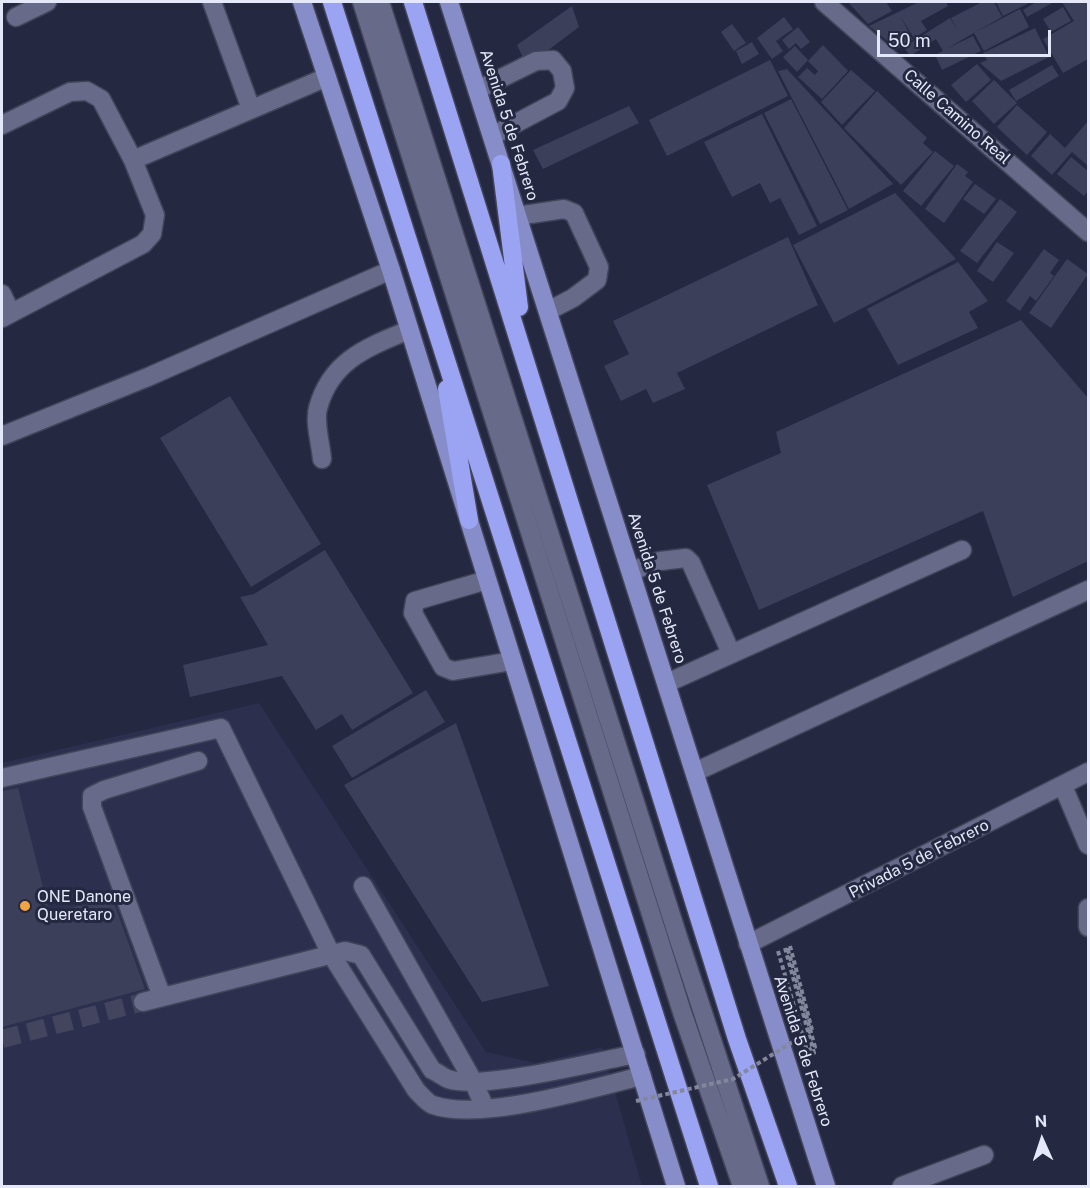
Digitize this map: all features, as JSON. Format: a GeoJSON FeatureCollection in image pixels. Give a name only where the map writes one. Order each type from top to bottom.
{"type":"FeatureCollection","features":[{"type":"Feature","properties":{"kind":"highway"},"geometry":{"type":"LineString","coordinates":[[332,2],[709,1186]]}},
{"type":"Feature","properties":{"kind":"highway"},"geometry":{"type":"LineString","coordinates":[[413,2],[737,1039],[788,1186]]}},
{"type":"Feature","properties":{"kind":"highway"},"geometry":{"type":"LineString","coordinates":[[501,164],[525,356]]}},
{"type":"Feature","properties":{"kind":"highway"},"geometry":{"type":"LineString","coordinates":[[438,331],[469,520]]}},
{"type":"Feature","properties":{"kind":"main road"},"geometry":{"type":"LineString","coordinates":[[302,2],[391,270],[676,1186]]}},
{"type":"Feature","properties":{"kind":"main road","name":"Avenida 5 de Febrero"},"geometry":{"type":"LineString","coordinates":[[448,2],[826,1186]]}},
{"type":"Feature","properties":{"kind":"street"},"geometry":{"type":"LineString","coordinates":[[16,17],[47,2]]}},
{"type":"Feature","properties":{"kind":"street"},"geometry":{"type":"LineString","coordinates":[[212,2],[251,110]]}},
{"type":"Feature","properties":{"kind":"street"},"geometry":{"type":"LineString","coordinates":[[362,2],[678,1001],[742,1186]]}},
{"type":"Feature","properties":{"kind":"street"},"geometry":{"type":"LineString","coordinates":[[380,2],[760,1186]]}},
{"type":"Feature","properties":{"kind":"street","name":"Calle Camino Real"},"geometry":{"type":"LineString","coordinates":[[824,2],[1089,232]]}},
{"type":"Feature","properties":{"kind":"street"},"geometry":{"type":"LineString","coordinates":[[477,90],[536,61],[553,60],[562,71],[565,88],[558,101],[492,136]]}},
{"type":"Feature","properties":{"kind":"street"},"geometry":{"type":"LineString","coordinates":[[133,160],[327,76]]}},
{"type":"Feature","properties":{"kind":"street"},"geometry":{"type":"LineString","coordinates":[[2,125],[70,92],[87,91],[101,99],[133,160],[155,215],[152,234],[143,244],[6,316],[2,294]]}},
{"type":"Feature","properties":{"kind":"street"},"geometry":{"type":"LineString","coordinates":[[517,216],[564,209],[574,213],[599,267],[597,280],[573,298],[548,311]]}},
{"type":"Feature","properties":{"kind":"street"},"geometry":{"type":"LineString","coordinates":[[2,436],[148,377],[391,270]]}},
{"type":"Feature","properties":{"kind":"street"},"geometry":{"type":"LineString","coordinates":[[322,459],[317,410],[334,374],[360,350],[409,330]]}},
{"type":"Feature","properties":{"kind":"street"},"geometry":{"type":"LineString","coordinates":[[667,683],[962,550]]}},
{"type":"Feature","properties":{"kind":"street"},"geometry":{"type":"LineString","coordinates":[[631,572],[660,561],[686,558],[691,562],[731,653]]}},
{"type":"Feature","properties":{"kind":"street"},"geometry":{"type":"LineString","coordinates":[[488,580],[416,601],[412,607],[413,613],[443,667],[453,671],[512,661]]}},
{"type":"Feature","properties":{"kind":"street"},"geometry":{"type":"LineString","coordinates":[[695,772],[1089,590]]}},
{"type":"Feature","properties":{"kind":"street"},"geometry":{"type":"LineString","coordinates":[[2,778],[221,728],[307,900],[331,954],[416,1090],[431,1105],[454,1110],[517,1105],[642,1076]]}},
{"type":"Feature","properties":{"kind":"street"},"geometry":{"type":"LineString","coordinates":[[162,997],[92,807],[92,796],[104,790],[198,762]]}},
{"type":"Feature","properties":{"kind":"street","name":"Privada 5 de Febrero"},"geometry":{"type":"LineString","coordinates":[[748,944],[1089,772]]}},
{"type":"Feature","properties":{"kind":"street"},"geometry":{"type":"LineString","coordinates":[[1063,786],[1089,845]]}},
{"type":"Feature","properties":{"kind":"street"},"geometry":{"type":"LineString","coordinates":[[363,886],[473,1081],[485,1108]]}},
{"type":"Feature","properties":{"kind":"street"},"geometry":{"type":"LineString","coordinates":[[1089,908],[1089,927]]}},
{"type":"Feature","properties":{"kind":"street"},"geometry":{"type":"LineString","coordinates":[[143,1002],[345,951],[361,956],[432,1070],[449,1079],[473,1081],[511,1078],[636,1054]]}},
{"type":"Feature","properties":{"kind":"street"},"geometry":{"type":"LineString","coordinates":[[902,1186],[984,1155]]}},
{"type":"Feature","properties":{"kind":"path"},"geometry":{"type":"LineString","coordinates":[[779,930],[814,1053],[802,1058],[795,1036]]}},
{"type":"Feature","properties":{"kind":"path"},"geometry":{"type":"LineString","coordinates":[[636,1101],[733,1079],[812,1030],[789,944],[778,950],[781,961],[784,972],[791,994],[794,1006],[807,1051],[815,1047],[788,950],[781,953],[774,956],[792,1024]]}},
{"type":"Feature","properties":{"kind":"shaded area"},"geometry":{"type":"Polygon","coordinates":[[[259,703],[486,1052],[536,1063],[602,1047],[642,1186],[2,1186],[2,763],[259,703]]]}},
{"type":"Feature","properties":{"kind":"building"},"geometry":{"type":"Polygon","coordinates":[[[848,2],[886,2],[892,11],[868,24],[848,2]]]}},
{"type":"Feature","properties":{"kind":"building"},"geometry":{"type":"Polygon","coordinates":[[[919,2],[946,2],[948,6],[921,21],[927,30],[914,38],[900,16],[913,40],[897,49],[869,26],[919,2]]]}},
{"type":"Feature","properties":{"kind":"building"},"geometry":{"type":"Polygon","coordinates":[[[982,2],[994,2],[1002,17],[946,49],[973,36],[981,51],[942,70],[935,55],[943,51],[936,39],[910,56],[904,47],[950,18],[958,31],[951,18],[982,2]]]}},
{"type":"Feature","properties":{"kind":"building"},"geometry":{"type":"Polygon","coordinates":[[[996,2],[1031,2],[1003,16],[996,2]]]}},
{"type":"Feature","properties":{"kind":"building"},"geometry":{"type":"Polygon","coordinates":[[[1036,2],[1054,2],[1027,17],[1023,10],[1036,2]]]}},
{"type":"Feature","properties":{"kind":"building"},"geometry":{"type":"Polygon","coordinates":[[[1062,2],[1088,2],[1088,59],[1063,73],[1043,39],[1074,21],[1062,2]]]}},
{"type":"Feature","properties":{"kind":"building"},"geometry":{"type":"Polygon","coordinates":[[[572,6],[579,27],[527,66],[517,45],[572,6]]]}},
{"type":"Feature","properties":{"kind":"building"},"geometry":{"type":"Polygon","coordinates":[[[1063,7],[1071,21],[1051,32],[1043,19],[1063,7]]]}},
{"type":"Feature","properties":{"kind":"building"},"geometry":{"type":"Polygon","coordinates":[[[1020,9],[1029,27],[984,51],[974,33],[1020,9]]]}},
{"type":"Feature","properties":{"kind":"building"},"geometry":{"type":"Polygon","coordinates":[[[784,17],[793,29],[776,41],[783,51],[772,59],[757,38],[784,17]]]}},
{"type":"Feature","properties":{"kind":"building"},"geometry":{"type":"Polygon","coordinates":[[[732,24],[746,43],[734,51],[721,32],[732,24]]]}},
{"type":"Feature","properties":{"kind":"building"},"geometry":{"type":"Polygon","coordinates":[[[798,27],[810,42],[801,49],[796,43],[789,49],[782,40],[798,27]]]}},
{"type":"Feature","properties":{"kind":"building"},"geometry":{"type":"Polygon","coordinates":[[[1035,28],[1049,57],[1001,81],[980,63],[987,60],[983,53],[1035,28]]]}},
{"type":"Feature","properties":{"kind":"building"},"geometry":{"type":"Polygon","coordinates":[[[752,42],[759,54],[742,64],[736,51],[752,42]]]}},
{"type":"Feature","properties":{"kind":"building"},"geometry":{"type":"Polygon","coordinates":[[[823,45],[848,71],[822,99],[798,77],[807,68],[815,75],[818,71],[808,61],[823,45]]]}},
{"type":"Feature","properties":{"kind":"building"},"geometry":{"type":"Polygon","coordinates":[[[795,46],[808,60],[797,72],[783,57],[795,46]]]}},
{"type":"Feature","properties":{"kind":"building"},"geometry":{"type":"Polygon","coordinates":[[[770,60],[788,96],[667,156],[649,120],[770,60]]]}},
{"type":"Feature","properties":{"kind":"building"},"geometry":{"type":"Polygon","coordinates":[[[977,64],[991,80],[966,102],[951,85],[977,64]]]}},
{"type":"Feature","properties":{"kind":"building"},"geometry":{"type":"Polygon","coordinates":[[[1052,65],[1059,76],[1016,101],[1009,90],[1052,65]]]}},
{"type":"Feature","properties":{"kind":"building"},"geometry":{"type":"Polygon","coordinates":[[[787,69],[893,184],[849,209],[778,71],[787,69]]]}},
{"type":"Feature","properties":{"kind":"building"},"geometry":{"type":"Polygon","coordinates":[[[851,70],[875,91],[842,125],[821,102],[851,70]]]}},
{"type":"Feature","properties":{"kind":"building"},"geometry":{"type":"Polygon","coordinates":[[[994,80],[1017,103],[994,124],[972,101],[994,80]]]}},
{"type":"Feature","properties":{"kind":"building"},"geometry":{"type":"Polygon","coordinates":[[[877,91],[927,138],[923,143],[933,152],[901,185],[844,128],[877,91]]]}},
{"type":"Feature","properties":{"kind":"building"},"geometry":{"type":"Polygon","coordinates":[[[791,99],[848,210],[820,224],[764,113],[791,99]]]}},
{"type":"Feature","properties":{"kind":"building"},"geometry":{"type":"Polygon","coordinates":[[[1017,105],[1047,132],[1027,155],[997,127],[1017,105]]]}},
{"type":"Feature","properties":{"kind":"building"},"geometry":{"type":"Polygon","coordinates":[[[629,106],[639,123],[543,169],[533,150],[629,106]]]}},
{"type":"Feature","properties":{"kind":"building"},"geometry":{"type":"Polygon","coordinates":[[[762,114],[817,226],[799,235],[780,198],[770,203],[760,183],[732,197],[704,142],[762,114]]]}},
{"type":"Feature","properties":{"kind":"building"},"geometry":{"type":"Polygon","coordinates":[[[1088,121],[1088,166],[1072,152],[1052,175],[1031,156],[1050,134],[1065,148],[1088,121]]]}},
{"type":"Feature","properties":{"kind":"building"},"geometry":{"type":"Polygon","coordinates":[[[935,151],[954,166],[921,206],[903,191],[935,151]]]}},
{"type":"Feature","properties":{"kind":"building"},"geometry":{"type":"Polygon","coordinates":[[[1071,157],[1088,171],[1088,191],[1084,196],[1057,174],[1071,157]]]}},
{"type":"Feature","properties":{"kind":"building"},"geometry":{"type":"Polygon","coordinates":[[[957,164],[968,172],[965,176],[973,182],[944,223],[925,209],[957,164]]]}},
{"type":"Feature","properties":{"kind":"building"},"geometry":{"type":"Polygon","coordinates":[[[975,184],[996,199],[984,214],[963,199],[975,184]]]}},
{"type":"Feature","properties":{"kind":"building"},"geometry":{"type":"Polygon","coordinates":[[[895,193],[956,259],[834,323],[793,245],[895,193]]]}},
{"type":"Feature","properties":{"kind":"building"},"geometry":{"type":"Polygon","coordinates":[[[1000,199],[1017,212],[977,263],[960,251],[1000,199]]]}},
{"type":"Feature","properties":{"kind":"building"},"geometry":{"type":"Polygon","coordinates":[[[788,237],[818,305],[677,373],[685,389],[653,403],[646,389],[621,401],[604,366],[629,354],[613,321],[788,237]]]}},
{"type":"Feature","properties":{"kind":"building"},"geometry":{"type":"Polygon","coordinates":[[[997,242],[1014,253],[993,282],[977,271],[997,242]]]}},
{"type":"Feature","properties":{"kind":"building"},"geometry":{"type":"Polygon","coordinates":[[[1044,249],[1059,260],[1050,273],[1054,276],[1036,301],[1030,296],[1020,311],[1006,301],[1044,249]]]}},
{"type":"Feature","properties":{"kind":"building"},"geometry":{"type":"Polygon","coordinates":[[[1067,259],[1088,274],[1051,328],[1029,313],[1067,259]]]}},
{"type":"Feature","properties":{"kind":"building"},"geometry":{"type":"Polygon","coordinates":[[[958,262],[988,301],[969,312],[978,328],[898,365],[867,309],[958,262]]]}},
{"type":"Feature","properties":{"kind":"building"},"geometry":{"type":"Polygon","coordinates":[[[1021,320],[1088,398],[1088,561],[1013,597],[983,511],[759,610],[707,485],[781,453],[776,432],[1021,320]]]}},
{"type":"Feature","properties":{"kind":"building"},"geometry":{"type":"Polygon","coordinates":[[[230,396],[321,544],[251,587],[160,438],[230,396]]]}},
{"type":"Feature","properties":{"kind":"building"},"geometry":{"type":"Polygon","coordinates":[[[325,550],[413,693],[352,730],[342,714],[316,730],[282,676],[190,697],[183,665],[268,645],[240,597],[254,594],[325,550]]]}},
{"type":"Feature","properties":{"kind":"building"},"geometry":{"type":"Polygon","coordinates":[[[426,690],[445,722],[352,778],[332,746],[426,690]]]}},
{"type":"Feature","properties":{"kind":"building"},"geometry":{"type":"Polygon","coordinates":[[[456,723],[549,986],[482,1002],[344,785],[456,723]]]}},
{"type":"Feature","properties":{"kind":"building","name":"ONE Danone Queretaro"},"geometry":{"type":"Polygon","coordinates":[[[18,788],[49,911],[113,900],[145,989],[2,1027],[2,791],[18,788]]]}},
{"type":"Feature","properties":{"kind":"tunnel"},"geometry":{"type":"LineString","coordinates":[[2,1039],[143,1002]]}},
{"type":"Feature","properties":{"kind":"place","name":"ONE Danone Queretaro"},"geometry":{"type":"Point","coordinates":[25,906]}}]}
